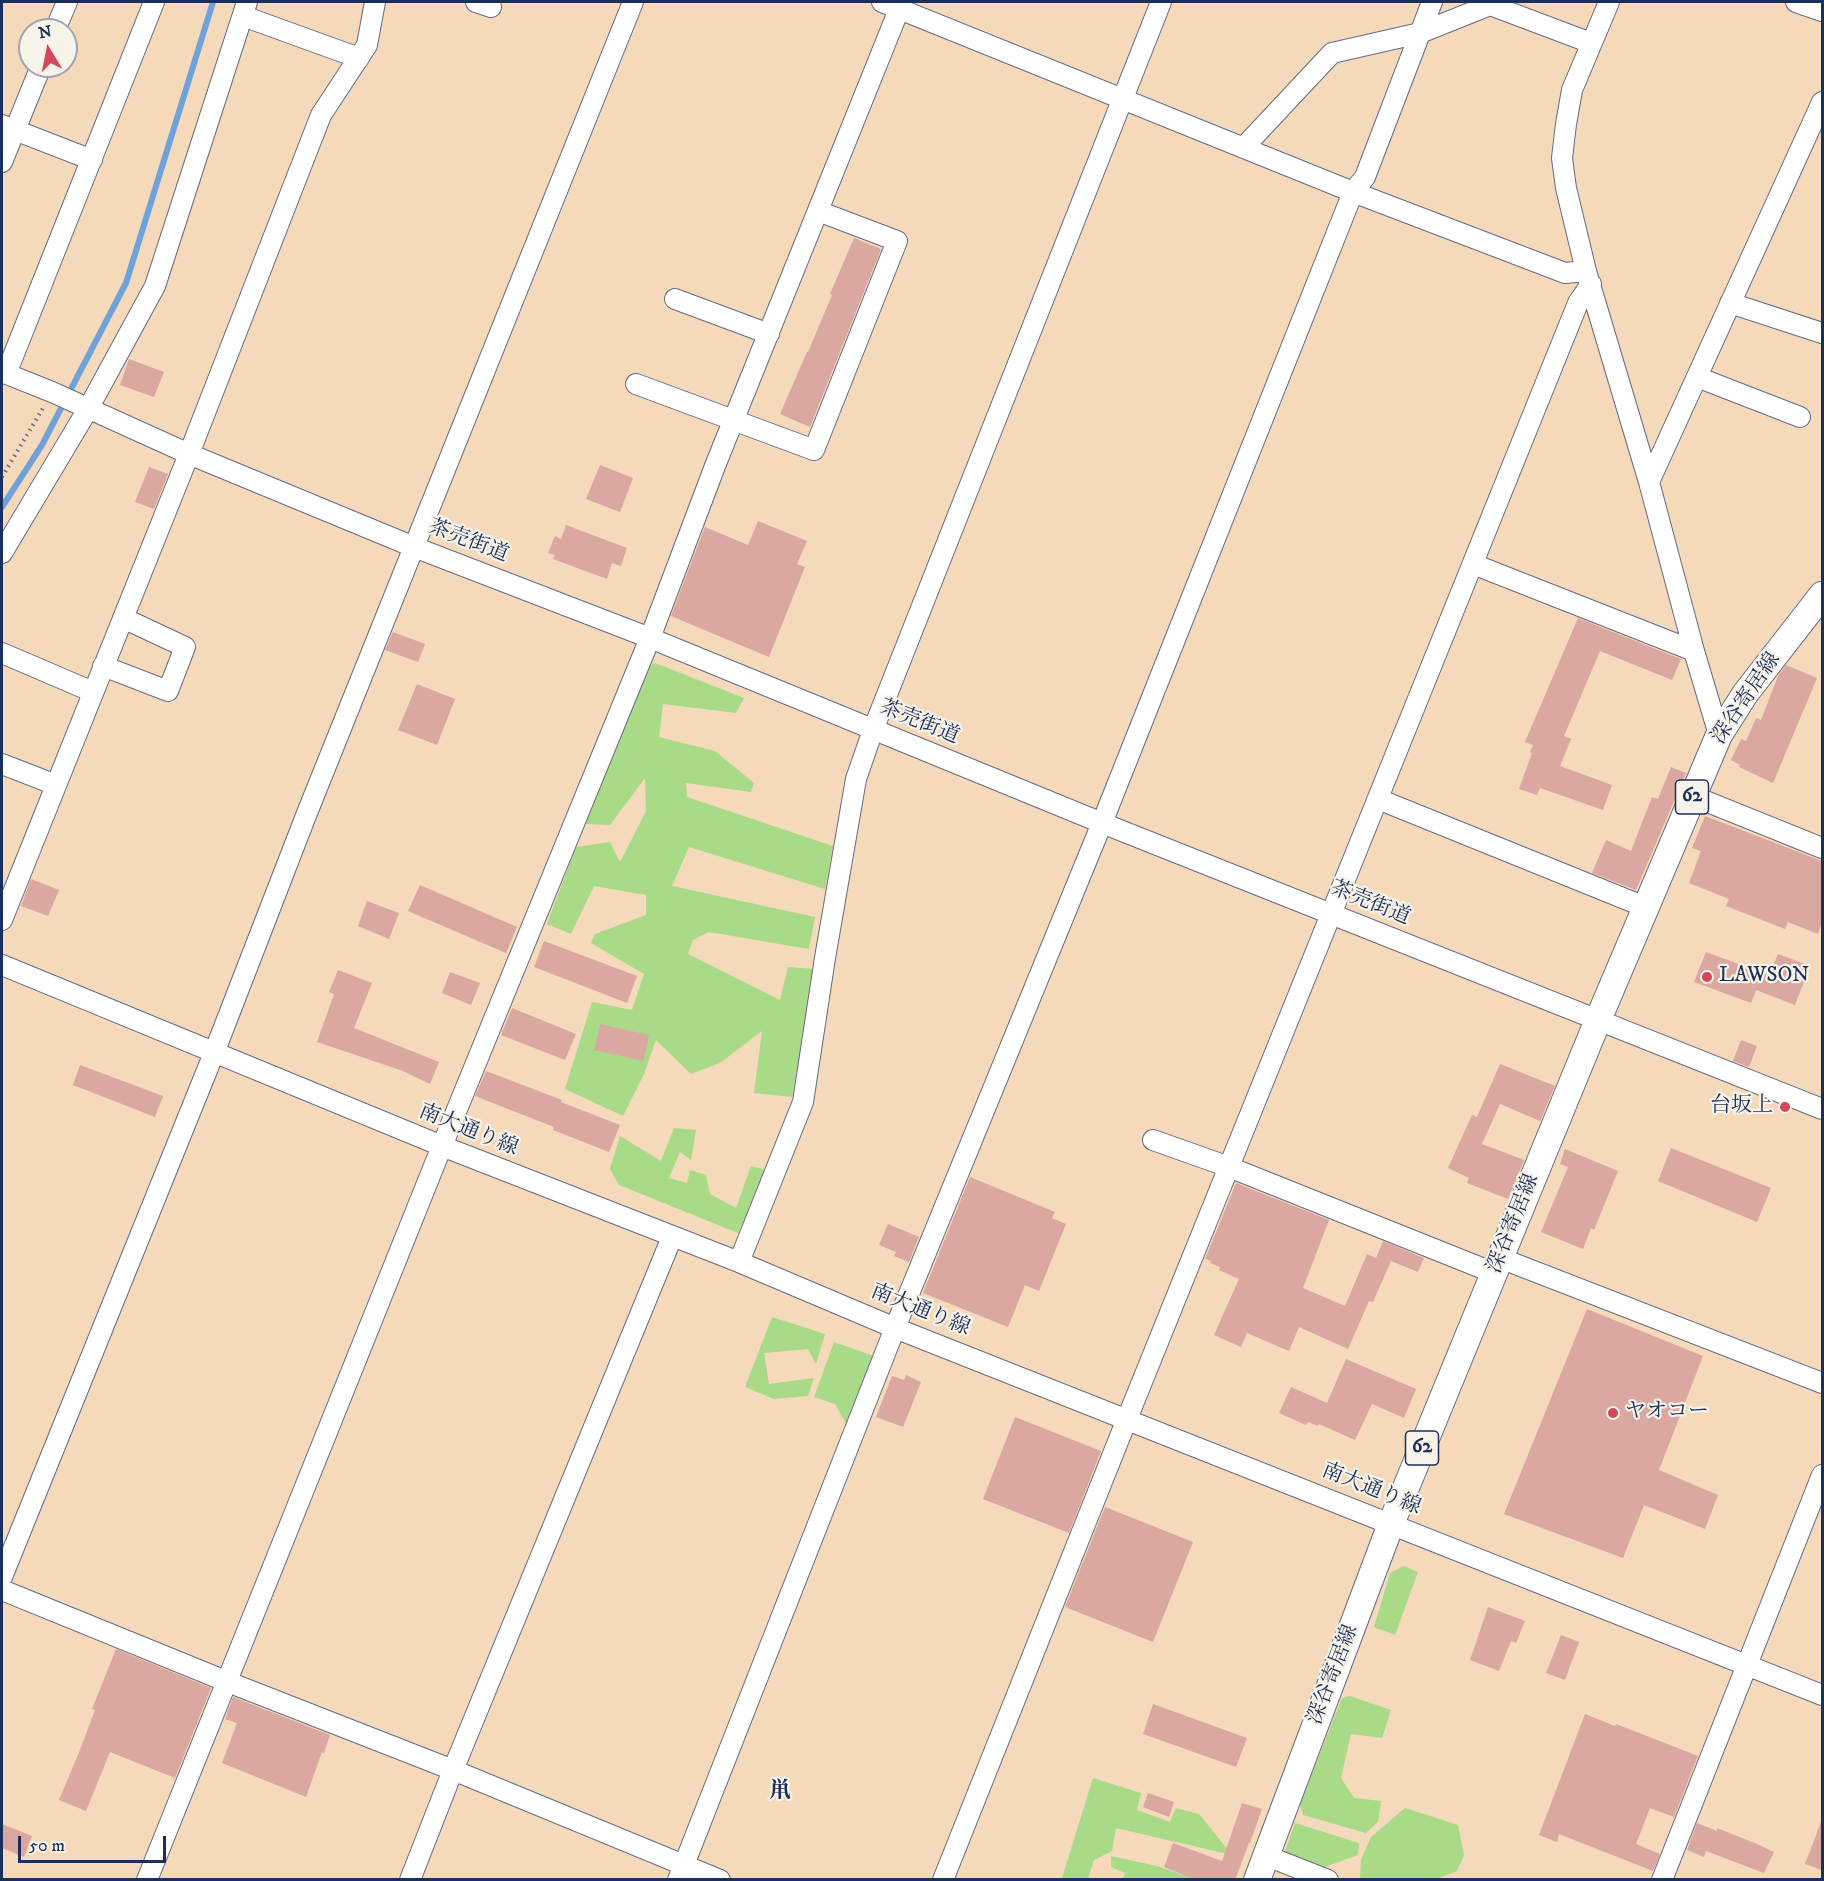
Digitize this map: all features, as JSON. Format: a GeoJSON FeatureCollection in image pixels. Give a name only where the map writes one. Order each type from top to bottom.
{"type":"FeatureCollection","features":[{"type":"Feature","properties":{"kind":"main road","name":"深谷寄居線"},"geometry":{"type":"LineString","coordinates":[[1257,1880],[1391,1524],[1598,1020],[1719,735],[1745,694],[1819,606]]}},
{"type":"Feature","properties":{"kind":"street"},"geometry":{"type":"LineString","coordinates":[[60,18],[67,2]]}},
{"type":"Feature","properties":{"kind":"street"},"geometry":{"type":"LineString","coordinates":[[4,373],[154,2]]}},
{"type":"Feature","properties":{"kind":"street"},"geometry":{"type":"LineString","coordinates":[[2,920],[189,454],[321,115],[367,45],[375,2]]}},
{"type":"Feature","properties":{"kind":"street"},"geometry":{"type":"LineString","coordinates":[[2,1577],[214,1053],[311,802],[633,2]]}},
{"type":"Feature","properties":{"kind":"street"},"geometry":{"type":"LineString","coordinates":[[739,1262],[803,1102],[856,779],[873,730],[1161,2]]}},
{"type":"Feature","properties":{"kind":"street"},"geometry":{"type":"LineString","coordinates":[[681,1873],[895,1328],[1102,823],[1353,192],[1365,177],[1432,2]]}},
{"type":"Feature","properties":{"kind":"street"},"geometry":{"type":"LineString","coordinates":[[1610,2],[1572,90],[1562,158],[1566,188],[1588,277],[1649,482],[1719,735]]}},
{"type":"Feature","properties":{"kind":"street"},"geometry":{"type":"LineString","coordinates":[[1796,2],[1822,11]]}},
{"type":"Feature","properties":{"kind":"street"},"geometry":{"type":"LineString","coordinates":[[147,1880],[442,1146],[650,638],[733,421],[818,211],[894,4],[1121,99],[1353,192],[1565,273],[1588,277]]}},
{"type":"Feature","properties":{"kind":"street"},"geometry":{"type":"LineString","coordinates":[[1243,148],[1332,53],[1420,33],[1490,4],[1592,43]]}},
{"type":"Feature","properties":{"kind":"street"},"geometry":{"type":"LineString","coordinates":[[2,553],[155,286],[245,9],[359,58]]}},
{"type":"Feature","properties":{"kind":"street"},"geometry":{"type":"LineString","coordinates":[[2,162],[8,128],[34,78]]}},
{"type":"Feature","properties":{"kind":"street"},"geometry":{"type":"LineString","coordinates":[[1649,482],[1822,102]]}},
{"type":"Feature","properties":{"kind":"street"},"geometry":{"type":"LineString","coordinates":[[8,128],[92,160]]}},
{"type":"Feature","properties":{"kind":"street"},"geometry":{"type":"LineString","coordinates":[[636,384],[814,450],[897,241],[818,211]]}},
{"type":"Feature","properties":{"kind":"street"},"geometry":{"type":"LineString","coordinates":[[943,1880],[1588,277]]}},
{"type":"Feature","properties":{"kind":"street"},"geometry":{"type":"LineString","coordinates":[[675,299],[769,334]]}},
{"type":"Feature","properties":{"kind":"street"},"geometry":{"type":"LineString","coordinates":[[1730,303],[1822,333]]}},
{"type":"Feature","properties":{"kind":"street","name":"茶売街道"},"geometry":{"type":"LineString","coordinates":[[4,373],[52,392],[189,454],[414,547],[650,638],[1102,823],[1822,1109]]}},
{"type":"Feature","properties":{"kind":"street"},"geometry":{"type":"LineString","coordinates":[[1697,377],[1800,417]]}},
{"type":"Feature","properties":{"kind":"street"},"geometry":{"type":"LineString","coordinates":[[1473,564],[1694,651]]}},
{"type":"Feature","properties":{"kind":"street"},"geometry":{"type":"LineString","coordinates":[[103,666],[168,691],[185,647],[123,618]]}},
{"type":"Feature","properties":{"kind":"street"},"geometry":{"type":"LineString","coordinates":[[2,653],[93,692]]}},
{"type":"Feature","properties":{"kind":"street"},"geometry":{"type":"LineString","coordinates":[[2,764],[56,785]]}},
{"type":"Feature","properties":{"kind":"street"},"geometry":{"type":"LineString","coordinates":[[1693,796],[1822,848]]}},
{"type":"Feature","properties":{"kind":"street"},"geometry":{"type":"LineString","coordinates":[[1378,799],[1645,907]]}},
{"type":"Feature","properties":{"kind":"street","name":"南大通り線"},"geometry":{"type":"LineString","coordinates":[[2,965],[442,1146],[739,1262],[895,1328],[1822,1695]]}},
{"type":"Feature","properties":{"kind":"street"},"geometry":{"type":"LineString","coordinates":[[1153,1140],[1822,1383]]}},
{"type":"Feature","properties":{"kind":"street"},"geometry":{"type":"LineString","coordinates":[[410,1880],[672,1237]]}},
{"type":"Feature","properties":{"kind":"street"},"geometry":{"type":"LineString","coordinates":[[1662,1880],[1822,1475]]}},
{"type":"Feature","properties":{"kind":"street"},"geometry":{"type":"LineString","coordinates":[[2,1590],[453,1770],[681,1873],[720,1880]]}},
{"type":"Feature","properties":{"kind":"street"},"geometry":{"type":"LineString","coordinates":[[1267,1856],[1328,1880]]}},
{"type":"Feature","properties":{"kind":"path"},"geometry":{"type":"LineString","coordinates":[[2,477],[52,392]]}},
{"type":"Feature","properties":{"kind":"green space"},"geometry":{"type":"Polygon","coordinates":[[[655,663],[744,698],[736,713],[663,704],[659,737],[715,751],[754,783],[751,792],[686,783],[687,797],[833,846],[825,889],[689,847],[672,886],[815,917],[809,949],[709,932],[693,940],[688,954],[780,1000],[788,967],[815,969],[792,1097],[754,1093],[762,1031],[720,1063],[691,1074],[656,1040],[644,1074],[623,1116],[565,1089],[592,1002],[632,1010],[644,974],[591,943],[595,934],[646,915],[646,895],[594,886],[571,934],[547,924],[576,847],[610,842],[620,862],[646,811],[645,778],[610,825],[585,824],[645,667],[655,663]]]}},
{"type":"Feature","properties":{"kind":"green space"},"geometry":{"type":"Polygon","coordinates":[[[674,1128],[696,1130],[691,1160],[680,1152],[669,1178],[687,1183],[690,1170],[706,1175],[710,1194],[736,1208],[751,1166],[767,1170],[738,1233],[619,1185],[610,1169],[620,1136],[661,1161],[674,1128]]]}},
{"type":"Feature","properties":{"kind":"green space"},"geometry":{"type":"Polygon","coordinates":[[[772,1317],[825,1334],[816,1364],[808,1349],[764,1353],[769,1384],[814,1378],[808,1396],[774,1399],[745,1387],[772,1317]]]}},
{"type":"Feature","properties":{"kind":"green space"},"geometry":{"type":"Polygon","coordinates":[[[834,1342],[877,1357],[848,1427],[835,1404],[814,1397],[834,1342]]]}},
{"type":"Feature","properties":{"kind":"green space"},"geometry":{"type":"Polygon","coordinates":[[[1404,1566],[1418,1572],[1395,1635],[1374,1627],[1390,1573],[1404,1566]]]}},
{"type":"Feature","properties":{"kind":"green space"},"geometry":{"type":"Polygon","coordinates":[[[1350,1696],[1391,1710],[1382,1738],[1351,1734],[1341,1778],[1354,1798],[1381,1801],[1378,1822],[1366,1833],[1303,1815],[1300,1804],[1342,1698],[1350,1696]]]}},
{"type":"Feature","properties":{"kind":"green space"},"geometry":{"type":"Polygon","coordinates":[[[1093,1778],[1141,1793],[1137,1810],[1170,1822],[1176,1808],[1199,1814],[1232,1855],[1116,1828],[1112,1851],[1094,1860],[1088,1879],[1062,1878],[1093,1778]]]}},
{"type":"Feature","properties":{"kind":"green space"},"geometry":{"type":"Polygon","coordinates":[[[1405,1808],[1458,1825],[1464,1855],[1457,1871],[1436,1879],[1360,1879],[1361,1860],[1371,1837],[1405,1808]]]}},
{"type":"Feature","properties":{"kind":"green space"},"geometry":{"type":"Polygon","coordinates":[[[1295,1823],[1359,1843],[1358,1855],[1322,1868],[1284,1854],[1295,1823]]]}},
{"type":"Feature","properties":{"kind":"green space"},"geometry":{"type":"Polygon","coordinates":[[[1111,1856],[1157,1866],[1195,1879],[1123,1879],[1125,1873],[1111,1867],[1111,1856]]]}},
{"type":"Feature","properties":{"kind":"building"},"geometry":{"type":"Polygon","coordinates":[[[854,238],[881,249],[810,427],[780,414],[832,295],[830,294],[854,238]]]}},
{"type":"Feature","properties":{"kind":"building"},"geometry":{"type":"Polygon","coordinates":[[[129,359],[164,372],[154,397],[120,385],[129,359]]]}},
{"type":"Feature","properties":{"kind":"building"},"geometry":{"type":"Polygon","coordinates":[[[600,465],[633,478],[620,512],[586,499],[600,465]]]}},
{"type":"Feature","properties":{"kind":"building"},"geometry":{"type":"Polygon","coordinates":[[[149,467],[168,474],[154,509],[135,502],[149,467]]]}},
{"type":"Feature","properties":{"kind":"building"},"geometry":{"type":"Polygon","coordinates":[[[758,521],[807,541],[797,564],[805,567],[769,657],[671,616],[705,527],[748,545],[758,521]]]}},
{"type":"Feature","properties":{"kind":"building"},"geometry":{"type":"Polygon","coordinates":[[[566,525],[627,548],[621,566],[612,563],[607,579],[553,559],[555,555],[548,553],[555,536],[561,539],[566,525]]]}},
{"type":"Feature","properties":{"kind":"building"},"geometry":{"type":"Polygon","coordinates":[[[1578,618],[1681,659],[1672,680],[1600,651],[1564,736],[1571,739],[1560,766],[1612,785],[1603,810],[1540,788],[1537,795],[1519,789],[1532,753],[1530,752],[1533,745],[1525,742],[1578,618]]]}},
{"type":"Feature","properties":{"kind":"building"},"geometry":{"type":"Polygon","coordinates":[[[393,632],[425,644],[418,662],[385,650],[393,632]]]}},
{"type":"Feature","properties":{"kind":"building"},"geometry":{"type":"Polygon","coordinates":[[[1786,665],[1817,678],[1773,783],[1739,767],[1740,765],[1731,760],[1741,739],[1746,741],[1756,718],[1761,720],[1778,676],[1786,665]]]}},
{"type":"Feature","properties":{"kind":"building"},"geometry":{"type":"Polygon","coordinates":[[[417,684],[455,699],[437,745],[398,730],[417,684]]]}},
{"type":"Feature","properties":{"kind":"building"},"geometry":{"type":"Polygon","coordinates":[[[1671,767],[1686,773],[1636,890],[1592,873],[1606,840],[1631,851],[1652,797],[1658,799],[1671,767]]]}},
{"type":"Feature","properties":{"kind":"building"},"geometry":{"type":"Polygon","coordinates":[[[1705,816],[1822,861],[1822,922],[1818,934],[1788,922],[1785,929],[1726,906],[1729,899],[1689,883],[1701,851],[1692,848],[1705,816]]]}},
{"type":"Feature","properties":{"kind":"building"},"geometry":{"type":"Polygon","coordinates":[[[31,879],[59,890],[48,916],[21,906],[31,879]]]}},
{"type":"Feature","properties":{"kind":"building"},"geometry":{"type":"Polygon","coordinates":[[[420,885],[517,927],[506,953],[408,911],[420,885]]]}},
{"type":"Feature","properties":{"kind":"building"},"geometry":{"type":"Polygon","coordinates":[[[367,901],[399,913],[389,939],[358,926],[367,901]]]}},
{"type":"Feature","properties":{"kind":"building"},"geometry":{"type":"Polygon","coordinates":[[[544,941],[637,976],[627,1003],[534,967],[544,941]]]}},
{"type":"Feature","properties":{"kind":"building"},"geometry":{"type":"Polygon","coordinates":[[[1706,952],[1769,975],[1778,954],[1810,966],[1795,1005],[1756,990],[1751,1003],[1694,982],[1706,952]]]}},
{"type":"Feature","properties":{"kind":"building"},"geometry":{"type":"Polygon","coordinates":[[[338,970],[372,983],[354,1028],[439,1062],[430,1084],[403,1071],[317,1042],[334,994],[329,992],[338,970]]]}},
{"type":"Feature","properties":{"kind":"building"},"geometry":{"type":"Polygon","coordinates":[[[450,972],[480,983],[471,1005],[442,993],[450,972]]]}},
{"type":"Feature","properties":{"kind":"building"},"geometry":{"type":"Polygon","coordinates":[[[512,1008],[576,1034],[565,1060],[501,1035],[512,1008]]]}},
{"type":"Feature","properties":{"kind":"building"},"geometry":{"type":"Polygon","coordinates":[[[600,1024],[649,1035],[643,1061],[594,1050],[600,1024]]]}},
{"type":"Feature","properties":{"kind":"building"},"geometry":{"type":"Polygon","coordinates":[[[1741,1040],[1757,1046],[1749,1067],[1733,1061],[1741,1040]]]}},
{"type":"Feature","properties":{"kind":"building"},"geometry":{"type":"Polygon","coordinates":[[[1500,1064],[1555,1086],[1540,1121],[1500,1104],[1482,1144],[1524,1160],[1508,1199],[1467,1183],[1469,1178],[1448,1168],[1472,1115],[1477,1117],[1500,1064]]]}},
{"type":"Feature","properties":{"kind":"building"},"geometry":{"type":"Polygon","coordinates":[[[80,1065],[163,1096],[155,1117],[73,1085],[80,1065]]]}},
{"type":"Feature","properties":{"kind":"building"},"geometry":{"type":"Polygon","coordinates":[[[486,1071],[620,1125],[609,1152],[553,1130],[554,1127],[475,1096],[486,1071]]]}},
{"type":"Feature","properties":{"kind":"building"},"geometry":{"type":"Polygon","coordinates":[[[1671,1148],[1771,1188],[1757,1222],[1658,1181],[1671,1148]]]}},
{"type":"Feature","properties":{"kind":"building"},"geometry":{"type":"Polygon","coordinates":[[[1565,1149],[1618,1171],[1594,1230],[1591,1228],[1583,1249],[1541,1232],[1568,1167],[1560,1164],[1565,1149]]]}},
{"type":"Feature","properties":{"kind":"building"},"geometry":{"type":"Polygon","coordinates":[[[970,1177],[1055,1212],[1052,1218],[1066,1224],[1039,1291],[1025,1285],[1008,1327],[923,1293],[970,1177]]]}},
{"type":"Feature","properties":{"kind":"building"},"geometry":{"type":"Polygon","coordinates":[[[1236,1183],[1329,1220],[1303,1288],[1345,1306],[1367,1254],[1376,1258],[1383,1241],[1424,1258],[1418,1272],[1391,1261],[1373,1302],[1369,1301],[1348,1349],[1299,1327],[1289,1351],[1247,1333],[1241,1347],[1214,1335],[1239,1279],[1219,1270],[1220,1267],[1205,1259],[1236,1183]]]}},
{"type":"Feature","properties":{"kind":"building"},"geometry":{"type":"Polygon","coordinates":[[[888,1224],[919,1237],[909,1262],[894,1256],[896,1252],[879,1245],[888,1224]]]}},
{"type":"Feature","properties":{"kind":"building","name":"ヤオコー"},"geometry":{"type":"Polygon","coordinates":[[[1587,1309],[1703,1356],[1659,1470],[1718,1495],[1705,1529],[1644,1505],[1623,1558],[1504,1514],[1587,1309]]]}},
{"type":"Feature","properties":{"kind":"building"},"geometry":{"type":"Polygon","coordinates":[[[1346,1359],[1416,1389],[1404,1418],[1372,1404],[1355,1440],[1319,1424],[1318,1426],[1308,1422],[1306,1425],[1279,1413],[1291,1387],[1327,1403],[1346,1359]]]}},
{"type":"Feature","properties":{"kind":"building"},"geometry":{"type":"Polygon","coordinates":[[[906,1375],[921,1382],[903,1427],[876,1417],[892,1376],[904,1380],[906,1375]]]}},
{"type":"Feature","properties":{"kind":"building"},"geometry":{"type":"Polygon","coordinates":[[[1015,1417],[1101,1451],[1069,1533],[983,1499],[1015,1417]]]}},
{"type":"Feature","properties":{"kind":"building"},"geometry":{"type":"Polygon","coordinates":[[[1105,1507],[1193,1542],[1153,1642],[1065,1607],[1105,1507]]]}},
{"type":"Feature","properties":{"kind":"building"},"geometry":{"type":"Polygon","coordinates":[[[1488,1607],[1525,1621],[1516,1643],[1511,1641],[1499,1671],[1470,1660],[1488,1607]]]}},
{"type":"Feature","properties":{"kind":"building"},"geometry":{"type":"Polygon","coordinates":[[[1561,1635],[1579,1642],[1565,1680],[1546,1673],[1561,1635]]]}},
{"type":"Feature","properties":{"kind":"building"},"geometry":{"type":"Polygon","coordinates":[[[116,1649],[211,1688],[175,1778],[110,1752],[86,1811],[59,1800],[80,1750],[95,1710],[92,1709],[116,1649]]]}},
{"type":"Feature","properties":{"kind":"building"},"geometry":{"type":"Polygon","coordinates":[[[233,1697],[330,1735],[306,1797],[222,1763],[237,1723],[225,1719],[233,1697]]]}},
{"type":"Feature","properties":{"kind":"building"},"geometry":{"type":"Polygon","coordinates":[[[1153,1704],[1247,1738],[1236,1767],[1143,1734],[1153,1704]]]}},
{"type":"Feature","properties":{"kind":"building"},"geometry":{"type":"Polygon","coordinates":[[[1585,1714],[1698,1756],[1674,1817],[1650,1808],[1636,1844],[1660,1854],[1653,1871],[1559,1834],[1557,1842],[1539,1835],[1585,1714]]]}},
{"type":"Feature","properties":{"kind":"building"},"geometry":{"type":"Polygon","coordinates":[[[1148,1793],[1174,1802],[1169,1817],[1143,1807],[1148,1793]]]}},
{"type":"Feature","properties":{"kind":"building"},"geometry":{"type":"Polygon","coordinates":[[[1242,1803],[1262,1809],[1235,1880],[1196,1880],[1164,1867],[1173,1843],[1222,1861],[1242,1803]]]}},
{"type":"Feature","properties":{"kind":"building"},"geometry":{"type":"Polygon","coordinates":[[[1822,1822],[1822,1870],[1805,1864],[1822,1822]]]}},
{"type":"Feature","properties":{"kind":"building"},"geometry":{"type":"Polygon","coordinates":[[[1697,1823],[1717,1831],[1717,1828],[1774,1852],[1764,1873],[1706,1851],[1704,1857],[1687,1850],[1697,1823]]]}},
{"type":"Feature","properties":{"kind":"building"},"geometry":{"type":"Polygon","coordinates":[[[2,1824],[32,1836],[24,1857],[2,1848],[2,1824]]]}},
{"type":"Feature","properties":{"kind":"waterway"},"geometry":{"type":"LineString","coordinates":[[2,507],[42,445],[126,283],[213,2]]}},
{"type":"Feature","properties":{"kind":"place","name":"LAWSON"},"geometry":{"type":"Point","coordinates":[1707,977]}},
{"type":"Feature","properties":{"kind":"place","name":"台坂上"},"geometry":{"type":"Point","coordinates":[1785,1107]}},
{"type":"Feature","properties":{"kind":"place","name":"ヤオコー"},"geometry":{"type":"Point","coordinates":[1613,1413]}},
{"type":"Feature","properties":{"kind":"district","name":"鼡"},"geometry":{"type":"Point","coordinates":[780,1792]}}]}
